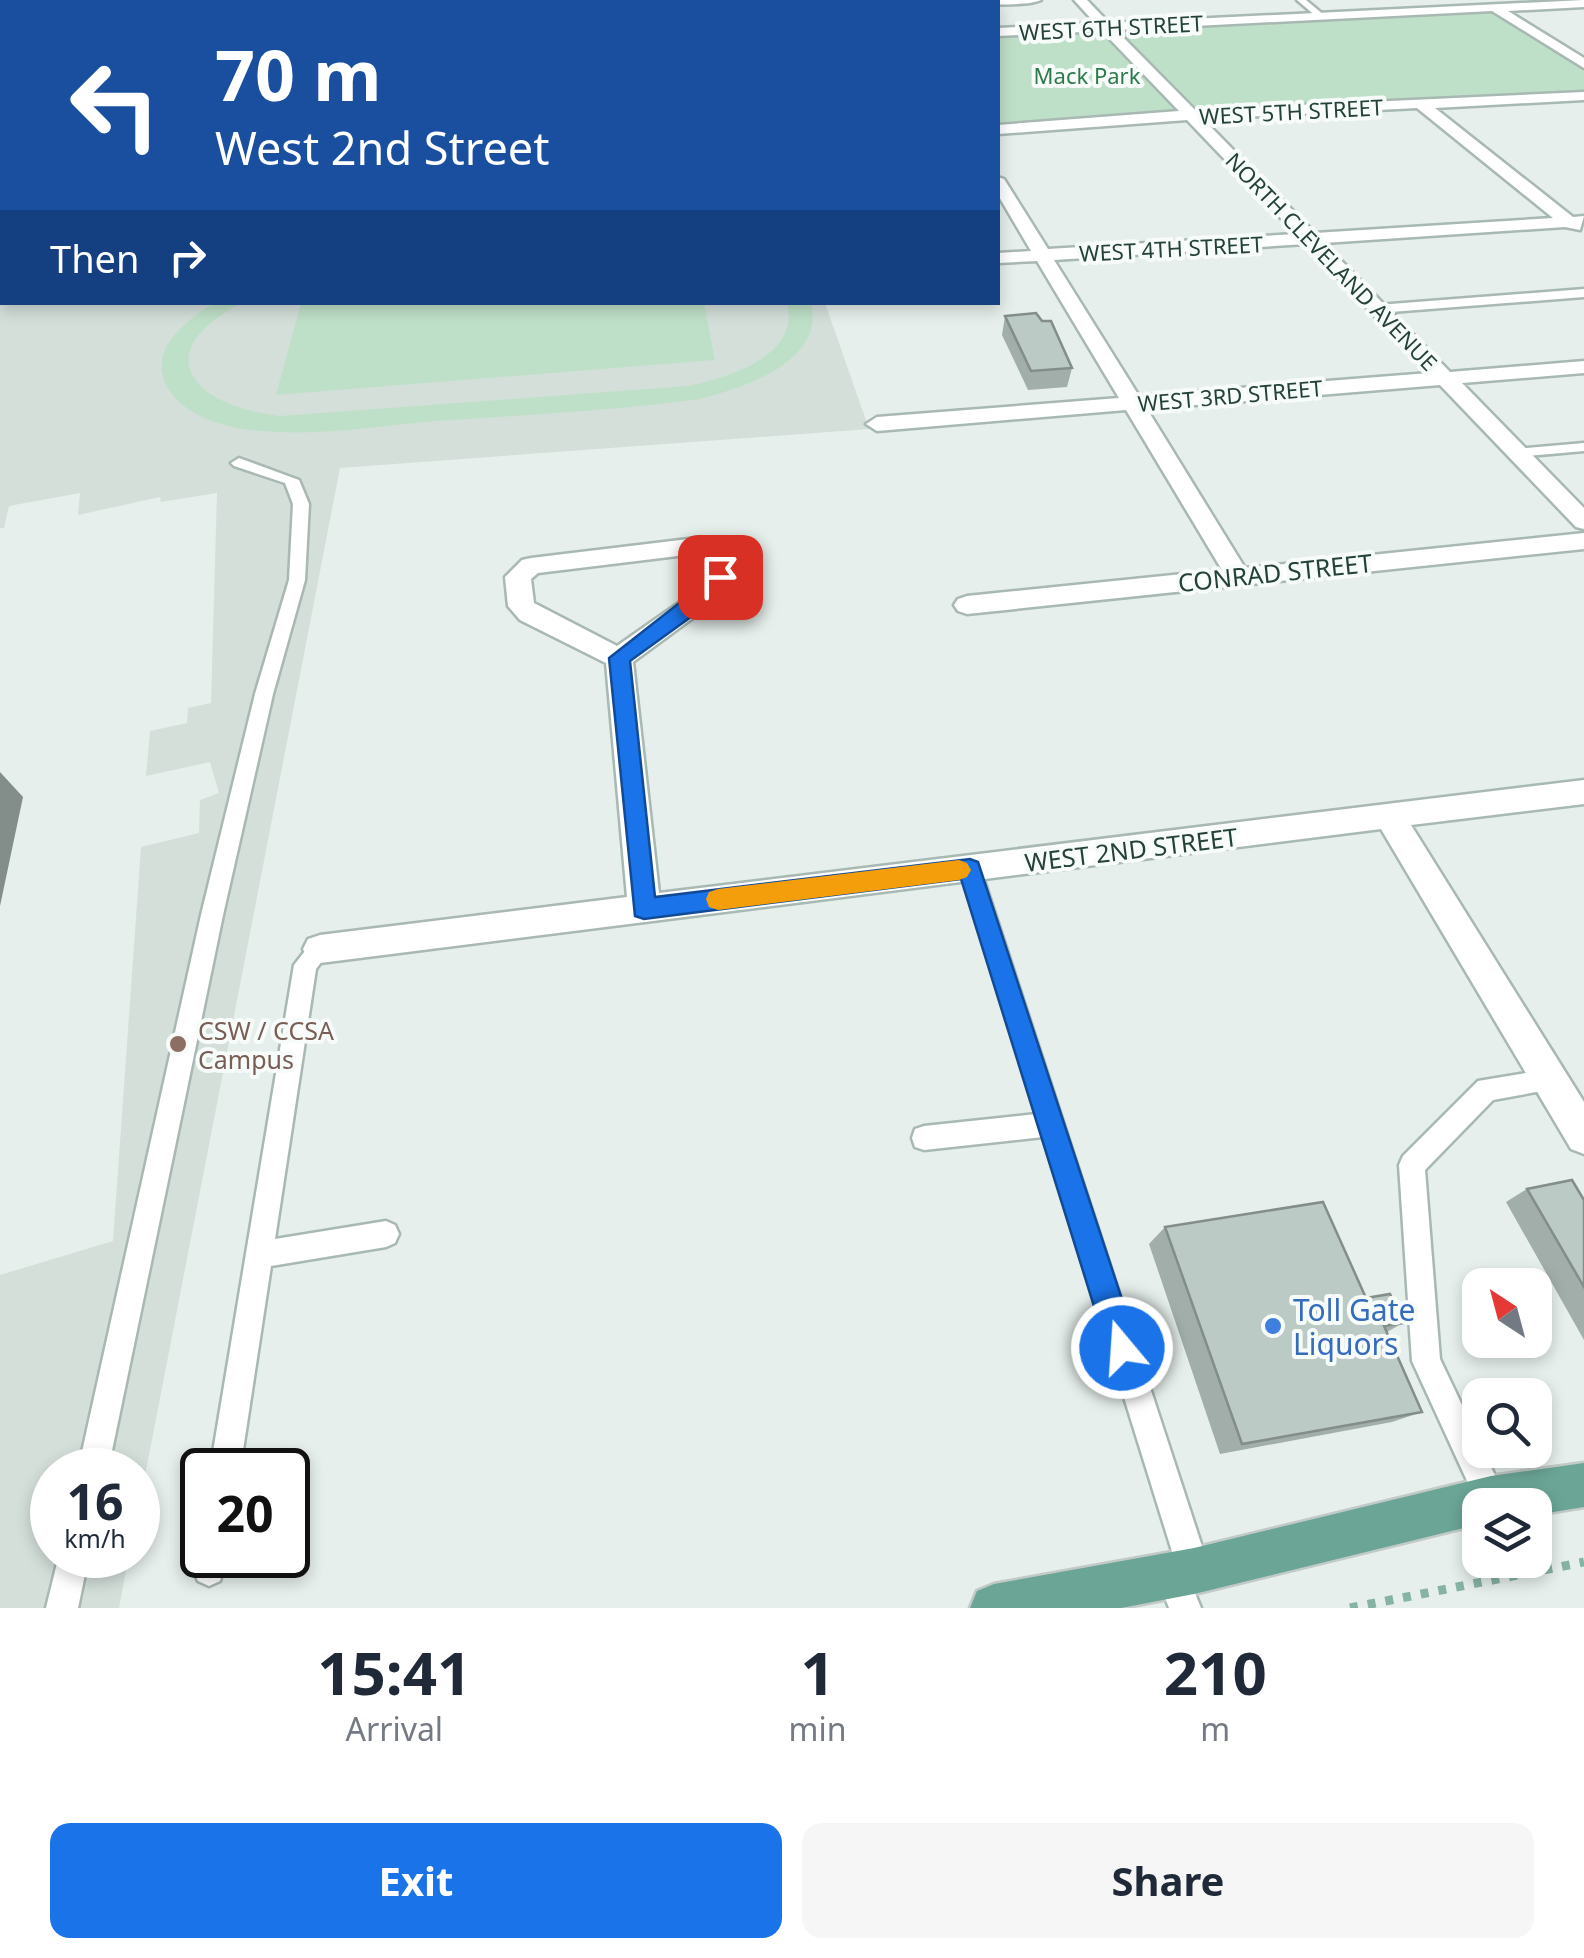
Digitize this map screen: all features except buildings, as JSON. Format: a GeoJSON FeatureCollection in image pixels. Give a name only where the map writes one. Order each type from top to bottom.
{"type":"FeatureCollection","features":[{"type":"Feature","properties":{"kind":"main road"},"geometry":{"type":"LineString","coordinates":[[1552,1490],[1584,1485]]}},
{"type":"Feature","properties":{"kind":"main road"},"geometry":{"type":"LineString","coordinates":[[1014,1606],[1184,1585],[1462,1507]]}},
{"type":"Feature","properties":{"kind":"street"},"geometry":{"type":"LineString","coordinates":[[1000,1],[1035,0]]}},
{"type":"Feature","properties":{"kind":"street","name":"NORTH CLEVELAND AVENUE"},"geometry":{"type":"LineString","coordinates":[[1080,0],[1584,522]]}},
{"type":"Feature","properties":{"kind":"street","name":"WEST 6TH STREET"},"geometry":{"type":"LineString","coordinates":[[1000,32],[1487,4],[1584,3]]}},
{"type":"Feature","properties":{"kind":"street"},"geometry":{"type":"LineString","coordinates":[[1487,4],[1584,64]]}},
{"type":"Feature","properties":{"kind":"street","name":"WEST 5TH STREET"},"geometry":{"type":"LineString","coordinates":[[1000,130],[1584,96]]}},
{"type":"Feature","properties":{"kind":"street"},"geometry":{"type":"LineString","coordinates":[[1420,104],[1576,221],[1584,234]]}},
{"type":"Feature","properties":{"kind":"street"},"geometry":{"type":"LineString","coordinates":[[1000,185],[1238,576]]}},
{"type":"Feature","properties":{"kind":"street","name":"WEST 4TH STREET"},"geometry":{"type":"LineString","coordinates":[[1000,258],[1576,221]]}},
{"type":"Feature","properties":{"kind":"street","name":"WEST 3RD STREET"},"geometry":{"type":"LineString","coordinates":[[877,424],[1584,366]]}},
{"type":"Feature","properties":{"kind":"street","name":"CONRAD STREET"},"geometry":{"type":"LineString","coordinates":[[967,605],[1584,541]]}},
{"type":"Feature","properties":{"kind":"street"},"geometry":{"type":"LineString","coordinates":[[697,546],[712,553],[720,577],[703,598],[620,658],[529,614],[522,606],[518,577],[530,566],[697,546]]}},
{"type":"Feature","properties":{"kind":"street"},"geometry":{"type":"LineString","coordinates":[[620,658],[644,908]]}},
{"type":"Feature","properties":{"kind":"street","name":"WEST 2ND STREET"},"geometry":{"type":"LineString","coordinates":[[320,949],[1584,792]]}},
{"type":"Feature","properties":{"kind":"street"},"geometry":{"type":"LineString","coordinates":[[1390,817],[1584,1136]]}},
{"type":"Feature","properties":{"kind":"lane"},"geometry":{"type":"LineString","coordinates":[[1302,0],[1321,16]]}},
{"type":"Feature","properties":{"kind":"lane"},"geometry":{"type":"LineString","coordinates":[[1378,309],[1584,293]]}},
{"type":"Feature","properties":{"kind":"lane"},"geometry":{"type":"LineString","coordinates":[[1516,453],[1584,448]]}},
{"type":"Feature","properties":{"kind":"lane"},"geometry":{"type":"LineString","coordinates":[[98,1448],[208,931],[264,694],[297,580],[301,504],[291,480],[239,463]]}},
{"type":"Feature","properties":{"kind":"lane"},"geometry":{"type":"LineString","coordinates":[[970,868],[1051,1124],[1184,1585]]}},
{"type":"Feature","properties":{"kind":"lane"},"geometry":{"type":"LineString","coordinates":[[228,1448],[305,965],[320,949]]}},
{"type":"Feature","properties":{"kind":"lane"},"geometry":{"type":"LineString","coordinates":[[1487,1488],[1426,1361],[1412,1165],[1487,1089],[1550,1080]]}},
{"type":"Feature","properties":{"kind":"lane"},"geometry":{"type":"LineString","coordinates":[[924,1138],[1051,1124]]}},
{"type":"Feature","properties":{"kind":"lane"},"geometry":{"type":"LineString","coordinates":[[259,1255],[386,1234]]}},
{"type":"Feature","properties":{"kind":"lane"},"geometry":{"type":"LineString","coordinates":[[62,1608],[69,1578]]}},
{"type":"Feature","properties":{"kind":"path"},"geometry":{"type":"LineString","coordinates":[[1350,1608],[1584,1562]]}},
{"type":"Feature","properties":{"kind":"shaded area","name":"CSW / CCSA Campus"},"geometry":{"type":"Polygon","coordinates":[[[0,305],[826,305],[869,429],[340,468],[150,1448],[30,1448],[30,1578],[125,1578],[119,1608],[0,1608],[0,1275],[113,1241],[141,847],[199,833],[200,800],[219,793],[210,762],[146,776],[150,731],[187,723],[188,708],[211,703],[217,493],[161,502],[160,497],[78,515],[80,493],[9,506],[4,528],[0,528],[0,305]]]}},
{"type":"Feature","properties":{"kind":"green space","name":"Mack Park"},"geometry":{"type":"Polygon","coordinates":[[[1493,7],[1584,64],[1584,96],[1191,115],[1000,130],[1000,32],[1493,7]]]}},
{"type":"Feature","properties":{"kind":"green space"},"geometry":{"type":"Polygon","coordinates":[[[211,305],[238,305],[211,322],[194,341],[189,359],[193,376],[205,390],[225,402],[280,416],[688,386],[740,370],[772,350],[783,337],[787,305],[811,305],[812,323],[806,341],[778,369],[738,388],[700,399],[601,410],[286,432],[213,422],[180,403],[166,384],[162,361],[170,340],[211,305]]]}},
{"type":"Feature","properties":{"kind":"green space"},"geometry":{"type":"Polygon","coordinates":[[[300,305],[704,305],[715,360],[276,395],[300,305]]]}},
{"type":"Feature","properties":{"kind":"slow traffic"},"geometry":{"type":"LineString","coordinates":[[718,899],[959,870]]}},
{"type":"Feature","properties":{"kind":"place","name":"CSW / CCSA Campus"},"geometry":{"type":"Point","coordinates":[178,1044]}},
{"type":"Feature","properties":{"kind":"place","name":"Toll Gate Liquors"},"geometry":{"type":"Point","coordinates":[1273,1326]}},
{"type":"Feature","properties":{"kind":"route"},"geometry":{"type":"LineString","coordinates":[[720,577],[703,598],[620,658],[644,908],[970,868],[1122,1348]]}}]}
